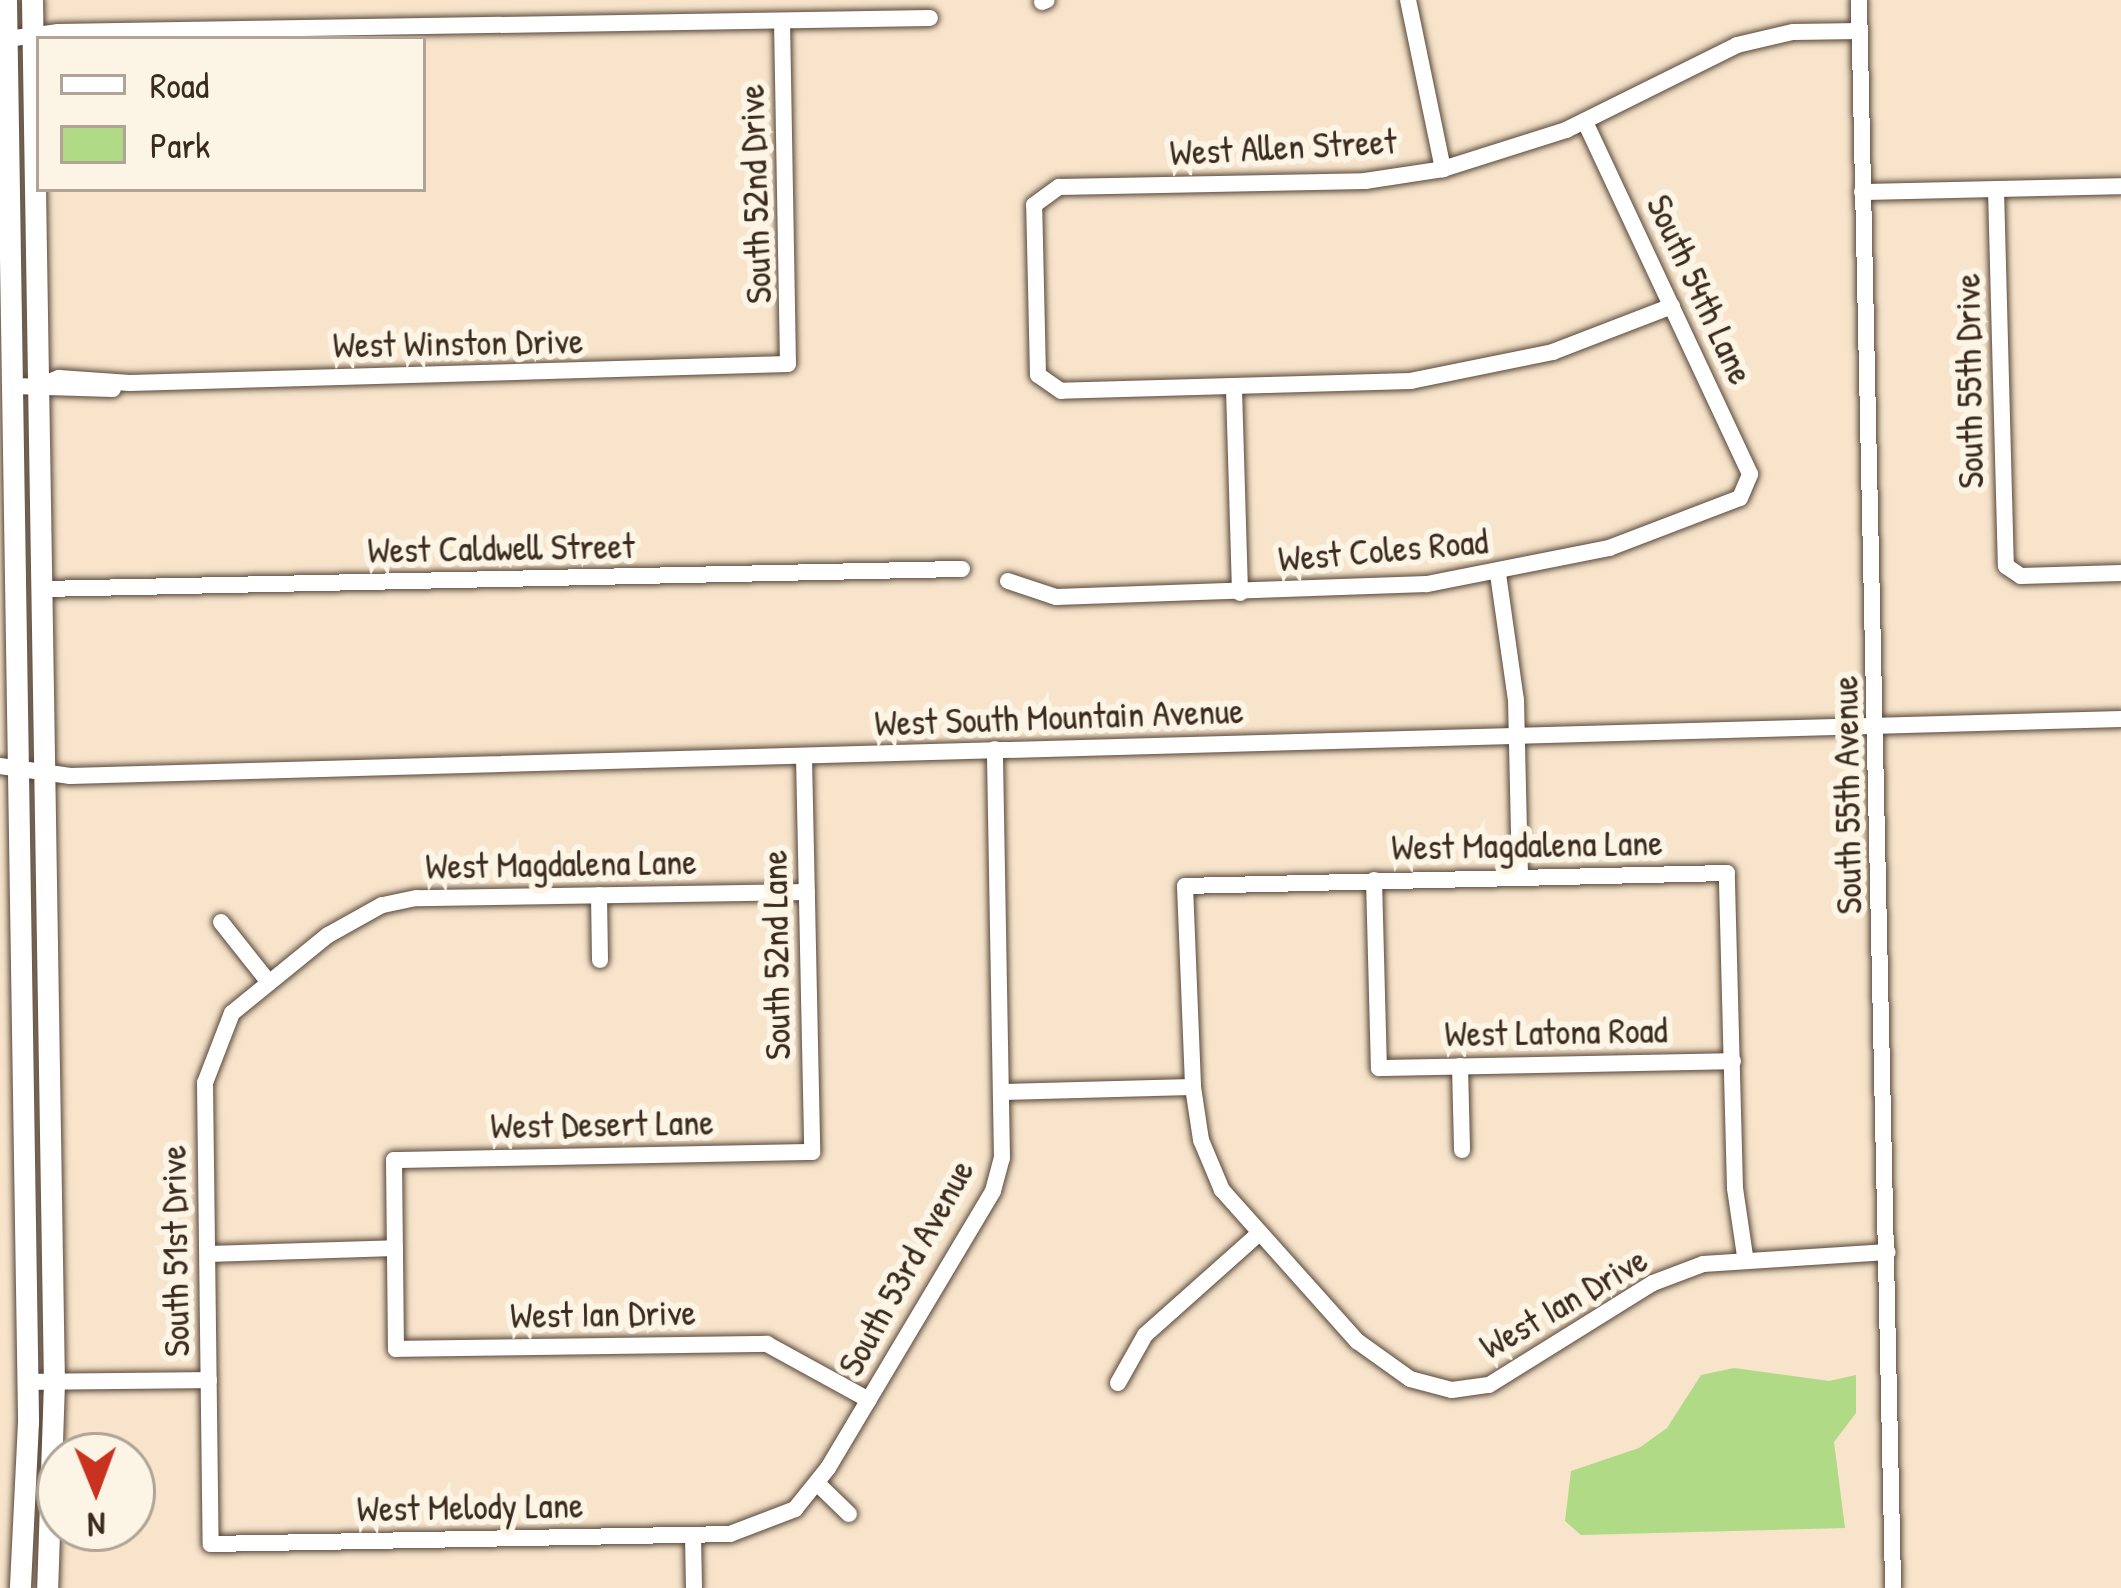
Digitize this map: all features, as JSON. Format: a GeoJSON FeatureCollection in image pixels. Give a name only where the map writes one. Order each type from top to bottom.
{"type":"FeatureCollection","features":[{"type":"Feature","properties":{"kind":"main road"},"geometry":{"type":"LineString","coordinates":[[6,0],[3,40],[13,386],[9,766],[27,1382],[20,1588]]}},
{"type":"Feature","properties":{"kind":"main road"},"geometry":{"type":"LineString","coordinates":[[32,0],[36,39]]}},
{"type":"Feature","properties":{"kind":"main road"},"geometry":{"type":"LineString","coordinates":[[37,192],[54,1382],[47,1588]]}},
{"type":"Feature","properties":{"kind":"street"},"geometry":{"type":"LineString","coordinates":[[1408,0],[1443,169]]}},
{"type":"Feature","properties":{"kind":"street","name":"South 55th Avenue"},"geometry":{"type":"LineString","coordinates":[[1859,0],[1893,1588]]}},
{"type":"Feature","properties":{"kind":"street"},"geometry":{"type":"LineString","coordinates":[[205,36],[930,18]]}},
{"type":"Feature","properties":{"kind":"street","name":"South 52nd Drive"},"geometry":{"type":"LineString","coordinates":[[782,22],[788,364]]}},
{"type":"Feature","properties":{"kind":"street","name":"West Allen Street"},"geometry":{"type":"LineString","coordinates":[[1234,388],[1047,386],[1038,375],[1034,205],[1042,193],[1365,181],[1443,169],[1585,121],[1737,45],[1793,32],[1859,31]]}},
{"type":"Feature","properties":{"kind":"street"},"geometry":{"type":"LineString","coordinates":[[3,40],[36,39]]}},
{"type":"Feature","properties":{"kind":"street","name":"South 54th Lane"},"geometry":{"type":"LineString","coordinates":[[1585,121],[1750,487]]}},
{"type":"Feature","properties":{"kind":"street"},"geometry":{"type":"LineString","coordinates":[[1862,192],[2121,186]]}},
{"type":"Feature","properties":{"kind":"street","name":"South 55th Drive"},"geometry":{"type":"LineString","coordinates":[[1996,189],[2008,571],[2121,573]]}},
{"type":"Feature","properties":{"kind":"street"},"geometry":{"type":"LineString","coordinates":[[1240,593],[1234,388],[1471,371],[1590,340],[1672,306]]}},
{"type":"Feature","properties":{"kind":"street","name":"West Winston Drive"},"geometry":{"type":"LineString","coordinates":[[13,386],[788,364]]}},
{"type":"Feature","properties":{"kind":"street","name":"West Coles Road"},"geometry":{"type":"LineString","coordinates":[[1008,581],[1056,597],[1240,593],[1498,574],[1666,529],[1750,487]]}},
{"type":"Feature","properties":{"kind":"street","name":"West Caldwell Street"},"geometry":{"type":"LineString","coordinates":[[42,589],[962,569]]}},
{"type":"Feature","properties":{"kind":"street"},"geometry":{"type":"LineString","coordinates":[[1498,574],[1516,734],[1520,876]]}},
{"type":"Feature","properties":{"kind":"street","name":"West South Mountain Avenue"},"geometry":{"type":"LineString","coordinates":[[9,766],[45,775],[2121,719]]}},
{"type":"Feature","properties":{"kind":"street","name":"South 53rd Avenue"},"geometry":{"type":"LineString","coordinates":[[730,1534],[795,1509],[818,1484],[993,1191],[1002,1158],[995,749]]}},
{"type":"Feature","properties":{"kind":"street","name":"South 52nd Lane"},"geometry":{"type":"LineString","coordinates":[[804,757],[812,1152]]}},
{"type":"Feature","properties":{"kind":"street","name":"West Magdalena Lane"},"geometry":{"type":"LineString","coordinates":[[1185,886],[1727,873],[1733,1061]]}},
{"type":"Feature","properties":{"kind":"street","name":"West Latona Road"},"geometry":{"type":"LineString","coordinates":[[1374,880],[1379,1068],[1733,1061]]}},
{"type":"Feature","properties":{"kind":"street","name":"West Ian Drive"},"geometry":{"type":"LineString","coordinates":[[1185,886],[1193,1087],[1201,1140],[1222,1190],[1256,1236],[1357,1341],[1410,1379],[1452,1390],[1489,1385],[1653,1283],[1745,1256],[1888,1252]]}},
{"type":"Feature","properties":{"kind":"street","name":"West Magdalena Lane"},"geometry":{"type":"LineString","coordinates":[[267,980],[382,905],[807,892]]}},
{"type":"Feature","properties":{"kind":"street"},"geometry":{"type":"LineString","coordinates":[[599,895],[600,960]]}},
{"type":"Feature","properties":{"kind":"street"},"geometry":{"type":"LineString","coordinates":[[221,922],[267,980]]}},
{"type":"Feature","properties":{"kind":"street","name":"South 51st Drive"},"geometry":{"type":"LineString","coordinates":[[212,1544],[209,1056],[232,1012],[267,980]]}},
{"type":"Feature","properties":{"kind":"street"},"geometry":{"type":"LineString","coordinates":[[1733,1061],[1745,1256]]}},
{"type":"Feature","properties":{"kind":"street"},"geometry":{"type":"LineString","coordinates":[[1460,1066],[1462,1150]]}},
{"type":"Feature","properties":{"kind":"street"},"geometry":{"type":"LineString","coordinates":[[1002,1092],[1193,1087]]}},
{"type":"Feature","properties":{"kind":"street","name":"West Desert Lane"},"geometry":{"type":"LineString","coordinates":[[395,1248],[394,1160],[812,1152]]}},
{"type":"Feature","properties":{"kind":"street"},"geometry":{"type":"LineString","coordinates":[[1118,1383],[1145,1335],[1256,1236]]}},
{"type":"Feature","properties":{"kind":"street"},"geometry":{"type":"LineString","coordinates":[[208,1253],[395,1248]]}},
{"type":"Feature","properties":{"kind":"street","name":"West Ian Drive"},"geometry":{"type":"LineString","coordinates":[[395,1248],[396,1349],[767,1345],[869,1400]]}},
{"type":"Feature","properties":{"kind":"street"},"geometry":{"type":"LineString","coordinates":[[27,1382],[209,1380]]}},
{"type":"Feature","properties":{"kind":"street"},"geometry":{"type":"LineString","coordinates":[[818,1484],[850,1514]]}},
{"type":"Feature","properties":{"kind":"street","name":"West Melody Lane"},"geometry":{"type":"LineString","coordinates":[[212,1544],[730,1534]]}},
{"type":"Feature","properties":{"kind":"street"},"geometry":{"type":"LineString","coordinates":[[693,1536],[694,1588]]}},
{"type":"Feature","properties":{"kind":"green space"},"geometry":{"type":"Polygon","coordinates":[[[1734,1368],[1829,1381],[1856,1375],[1856,1413],[1834,1442],[1845,1528],[1581,1535],[1565,1521],[1571,1471],[1639,1448],[1667,1428],[1701,1375],[1734,1368]]]}}]}
